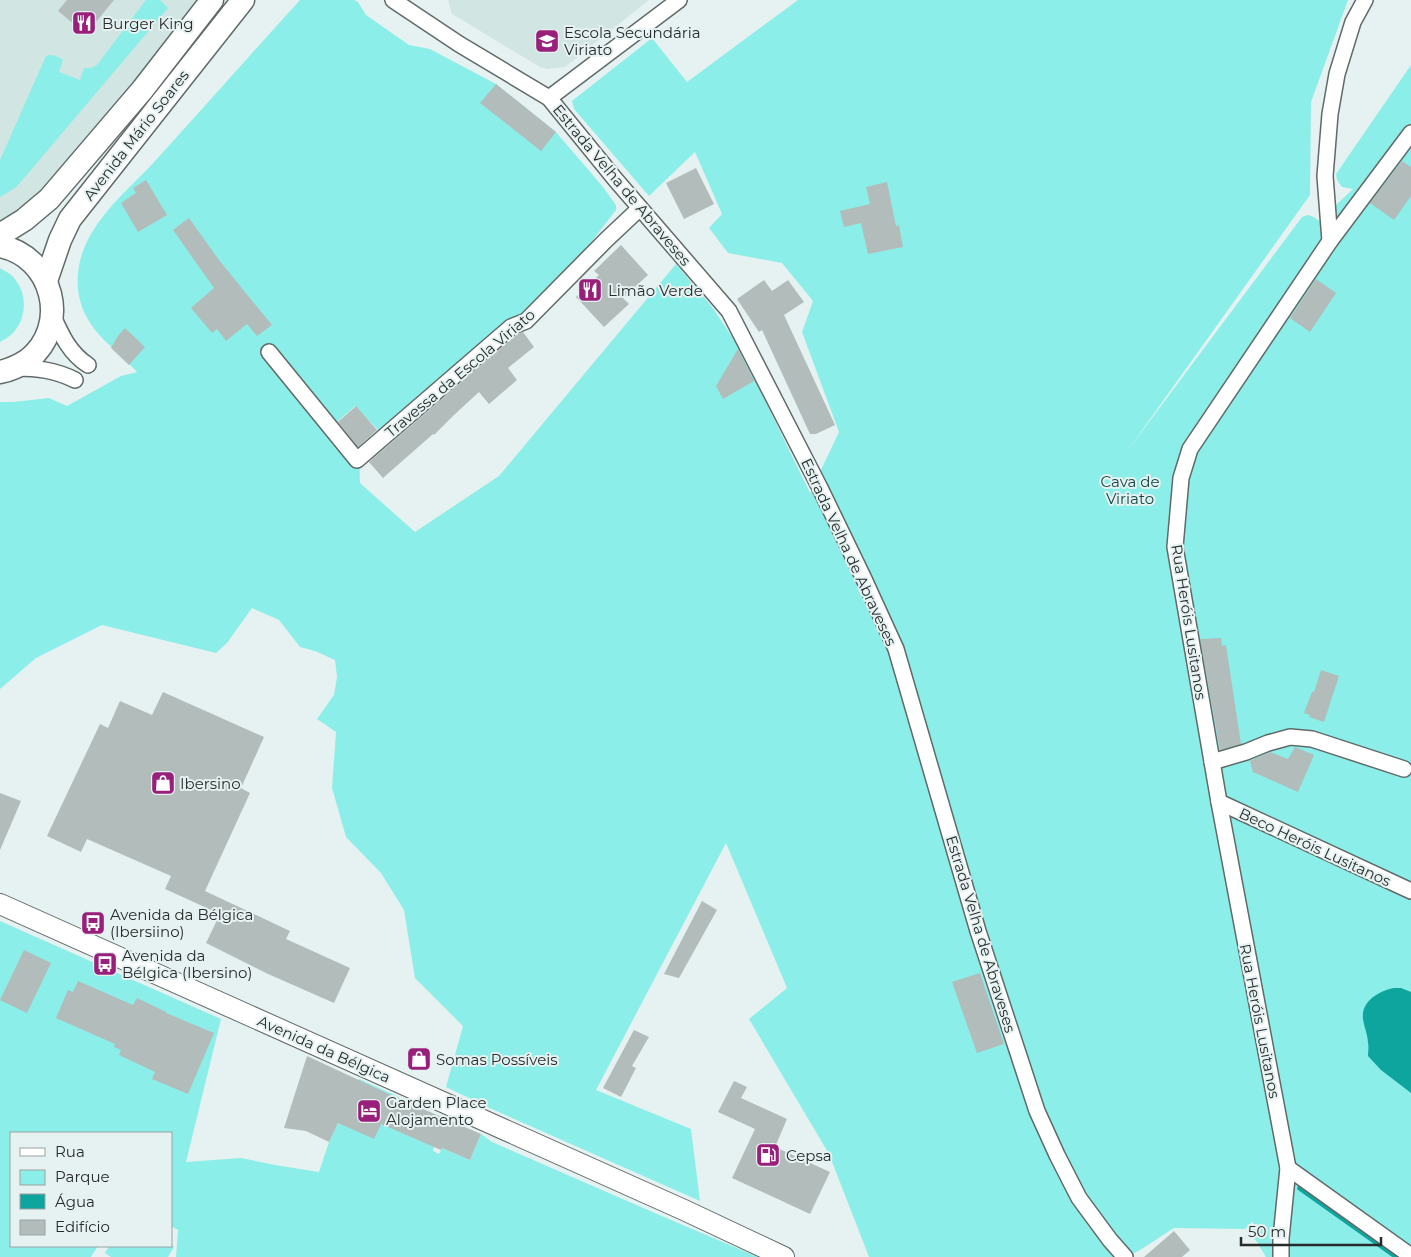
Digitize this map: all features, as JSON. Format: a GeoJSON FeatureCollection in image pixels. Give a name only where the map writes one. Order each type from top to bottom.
{"type":"FeatureCollection","features":[{"type":"Feature","properties":{"kind":"main road","name":"Avenida Mário Soares"},"geometry":{"type":"LineString","coordinates":[[0,235],[50,200],[142,89],[212,0]]}},
{"type":"Feature","properties":{"kind":"main road","name":"Avenida Mário Soares"},"geometry":{"type":"LineString","coordinates":[[46,280],[60,240],[70,219],[243,0]]}},
{"type":"Feature","properties":{"kind":"main road"},"geometry":{"type":"LineString","coordinates":[[0,246],[20,253],[35,265],[46,280],[51,297],[52,314],[48,331],[40,346],[29,359],[7,370]]}},
{"type":"Feature","properties":{"kind":"main road","name":"Avenida da Bélgica"},"geometry":{"type":"LineString","coordinates":[[0,904],[684,1210],[784,1257]]}},
{"type":"Feature","properties":{"kind":"street","name":"Estrada Velha de Abraveses"},"geometry":{"type":"LineString","coordinates":[[393,0],[459,44],[549,98],[729,311],[820,488],[896,649],[978,930],[1038,1110],[1057,1155],[1079,1198],[1125,1257]]}},
{"type":"Feature","properties":{"kind":"street"},"geometry":{"type":"LineString","coordinates":[[549,98],[679,0]]}},
{"type":"Feature","properties":{"kind":"street"},"geometry":{"type":"LineString","coordinates":[[1330,241],[1325,176],[1332,105],[1337,74],[1353,22],[1365,0]]}},
{"type":"Feature","properties":{"kind":"street","name":"Rua Heróis Lusitanos"},"geometry":{"type":"LineString","coordinates":[[1281,1257],[1288,1168],[1219,802],[1175,547],[1181,478],[1190,449],[1330,241],[1411,133]]}},
{"type":"Feature","properties":{"kind":"street","name":"Travessa da Escola Viriato"},"geometry":{"type":"LineString","coordinates":[[269,352],[357,460],[511,327],[526,321],[640,208]]}},
{"type":"Feature","properties":{"kind":"street"},"geometry":{"type":"LineString","coordinates":[[52,314],[71,350],[78,359],[88,365]]}},
{"type":"Feature","properties":{"kind":"street"},"geometry":{"type":"LineString","coordinates":[[7,370],[36,368],[52,371],[75,380]]}},
{"type":"Feature","properties":{"kind":"street"},"geometry":{"type":"LineString","coordinates":[[1212,762],[1290,737],[1312,739],[1404,769]]}},
{"type":"Feature","properties":{"kind":"street","name":"Beco Heróis Lusitanos"},"geometry":{"type":"LineString","coordinates":[[1219,802],[1411,891]]}},
{"type":"Feature","properties":{"kind":"street"},"geometry":{"type":"LineString","coordinates":[[1288,1168],[1411,1256]]}},
{"type":"Feature","properties":{"kind":"shaded area"},"geometry":{"type":"Polygon","coordinates":[[[0,0],[212,0],[143,89],[0,235],[0,0]]]}},
{"type":"Feature","properties":{"kind":"shaded area","name":"Escola Secundária Viriato"},"geometry":{"type":"Polygon","coordinates":[[[448,0],[649,0],[565,67],[548,69],[540,67],[452,14],[448,0]]]}},
{"type":"Feature","properties":{"kind":"green space"},"geometry":{"type":"Polygon","coordinates":[[[146,0],[160,0],[168,8],[25,177],[15,188],[0,197],[0,160],[46,56],[53,55],[63,60],[59,72],[80,80],[84,68],[91,68],[97,65],[146,0]]]}},
{"type":"Feature","properties":{"kind":"green space","name":"Cava de Viriato"},"geometry":{"type":"Polygon","coordinates":[[[300,0],[354,0],[358,2],[366,15],[409,45],[430,49],[496,84],[556,132],[616,205],[616,210],[589,245],[527,308],[400,419],[379,431],[355,406],[336,423],[359,449],[360,483],[415,532],[499,476],[676,264],[712,307],[739,347],[810,493],[839,432],[802,332],[813,301],[782,263],[728,253],[709,228],[722,214],[695,152],[649,196],[574,109],[572,101],[652,38],[687,82],[798,0],[1348,0],[1311,102],[1310,195],[1128,450],[1302,217],[1308,215],[1319,221],[1353,189],[1342,187],[1337,180],[1336,174],[1411,65],[1411,1257],[1266,1257],[1257,1242],[1245,1229],[1174,1228],[1127,1257],[869,1257],[829,1154],[749,1019],[787,988],[726,843],[596,1090],[691,1129],[700,1201],[446,1087],[463,1026],[415,978],[404,910],[381,873],[346,837],[332,788],[336,732],[317,719],[334,695],[337,677],[335,660],[300,647],[279,620],[252,608],[227,643],[216,653],[102,625],[36,658],[0,689],[0,402],[49,398],[67,406],[121,376],[137,372],[102,338],[88,320],[83,309],[79,296],[78,280],[79,264],[84,249],[97,224],[113,205],[300,0]]]}},
{"type":"Feature","properties":{"kind":"green space"},"geometry":{"type":"Polygon","coordinates":[[[0,268],[16,280],[23,295],[24,303],[18,326],[0,342],[0,268]]]}},
{"type":"Feature","properties":{"kind":"green space"},"geometry":{"type":"Polygon","coordinates":[[[0,921],[221,1019],[186,1162],[241,1158],[319,1172],[329,1142],[359,1079],[401,1099],[434,1147],[433,1151],[439,1154],[442,1148],[470,1160],[481,1134],[492,1142],[758,1257],[176,1257],[178,1230],[172,1227],[172,1132],[10,1132],[10,1247],[97,1247],[91,1257],[0,1257],[0,921]]]}},
{"type":"Feature","properties":{"kind":"green space"},"geometry":{"type":"Polygon","coordinates":[[[108,1247],[174,1247],[168,1257],[111,1257],[105,1253],[108,1247]]]}},
{"type":"Feature","properties":{"kind":"water"},"geometry":{"type":"Polygon","coordinates":[[[1394,988],[1401,988],[1411,992],[1411,1093],[1381,1070],[1368,1056],[1368,1040],[1363,1019],[1365,1007],[1377,994],[1394,988]]]}},
{"type":"Feature","properties":{"kind":"building","name":"Burger King"},"geometry":{"type":"Polygon","coordinates":[[[67,0],[114,0],[86,34],[58,11],[67,0]]]}},
{"type":"Feature","properties":{"kind":"building"},"geometry":{"type":"Polygon","coordinates":[[[496,84],[556,132],[541,151],[480,103],[496,84]]]}},
{"type":"Feature","properties":{"kind":"building"},"geometry":{"type":"Polygon","coordinates":[[[1402,161],[1411,167],[1411,196],[1394,220],[1370,203],[1402,161]]]}},
{"type":"Feature","properties":{"kind":"building"},"geometry":{"type":"Polygon","coordinates":[[[696,168],[714,204],[684,219],[666,183],[696,168]]]}},
{"type":"Feature","properties":{"kind":"building"},"geometry":{"type":"Polygon","coordinates":[[[146,180],[167,215],[138,232],[121,203],[136,193],[133,188],[146,180]]]}},
{"type":"Feature","properties":{"kind":"building"},"geometry":{"type":"Polygon","coordinates":[[[887,182],[896,226],[899,225],[903,247],[868,254],[861,223],[844,227],[840,211],[870,204],[866,187],[887,182]]]}},
{"type":"Feature","properties":{"kind":"building"},"geometry":{"type":"Polygon","coordinates":[[[189,218],[219,260],[272,325],[257,336],[247,324],[226,341],[217,329],[212,333],[191,308],[214,288],[173,230],[189,218]]]}},
{"type":"Feature","properties":{"kind":"building"},"geometry":{"type":"Polygon","coordinates":[[[621,245],[648,275],[623,298],[629,304],[604,327],[576,297],[599,275],[594,271],[621,245]]]}},
{"type":"Feature","properties":{"kind":"building"},"geometry":{"type":"Polygon","coordinates":[[[1316,279],[1336,293],[1310,332],[1290,318],[1316,279]]]}},
{"type":"Feature","properties":{"kind":"building"},"geometry":{"type":"Polygon","coordinates":[[[764,280],[772,291],[788,280],[804,302],[784,315],[835,425],[816,434],[810,434],[762,330],[759,332],[737,299],[764,280]]]}},
{"type":"Feature","properties":{"kind":"building"},"geometry":{"type":"Polygon","coordinates":[[[125,328],[145,347],[129,365],[111,348],[125,328]]]}},
{"type":"Feature","properties":{"kind":"building"},"geometry":{"type":"Polygon","coordinates":[[[523,332],[534,347],[508,368],[517,380],[489,404],[479,392],[434,435],[383,478],[369,462],[516,335],[523,332]]]}},
{"type":"Feature","properties":{"kind":"building"},"geometry":{"type":"Polygon","coordinates":[[[738,349],[754,381],[723,399],[716,386],[738,349]]]}},
{"type":"Feature","properties":{"kind":"building"},"geometry":{"type":"Polygon","coordinates":[[[356,406],[377,430],[358,447],[338,422],[356,406]]]}},
{"type":"Feature","properties":{"kind":"building"},"geometry":{"type":"Polygon","coordinates":[[[1221,638],[1222,646],[1226,645],[1241,744],[1220,750],[1200,639],[1221,638]]]}},
{"type":"Feature","properties":{"kind":"building"},"geometry":{"type":"Polygon","coordinates":[[[1321,670],[1339,676],[1324,722],[1309,717],[1310,715],[1304,713],[1312,692],[1314,692],[1321,670]]]}},
{"type":"Feature","properties":{"kind":"building"},"geometry":{"type":"Polygon","coordinates":[[[163,692],[264,737],[241,788],[250,793],[205,891],[290,931],[286,939],[350,968],[334,1003],[268,974],[206,943],[220,914],[165,889],[171,876],[87,839],[81,852],[47,836],[100,724],[108,728],[120,701],[152,715],[163,692]]]}},
{"type":"Feature","properties":{"kind":"building"},"geometry":{"type":"Polygon","coordinates":[[[1295,747],[1314,755],[1298,792],[1253,772],[1250,761],[1270,752],[1288,759],[1295,747]]]}},
{"type":"Feature","properties":{"kind":"building"},"geometry":{"type":"Polygon","coordinates":[[[0,793],[21,801],[0,850],[0,793]]]}},
{"type":"Feature","properties":{"kind":"building"},"geometry":{"type":"Polygon","coordinates":[[[702,901],[717,910],[679,978],[664,974],[702,901]]]}},
{"type":"Feature","properties":{"kind":"building"},"geometry":{"type":"Polygon","coordinates":[[[24,950],[51,963],[27,1013],[0,1000],[24,950]]]}},
{"type":"Feature","properties":{"kind":"building"},"geometry":{"type":"Polygon","coordinates":[[[980,973],[1004,1044],[977,1053],[952,982],[980,973]]]}},
{"type":"Feature","properties":{"kind":"building"},"geometry":{"type":"Polygon","coordinates":[[[78,981],[133,1005],[137,998],[166,1013],[214,1033],[188,1094],[152,1079],[155,1072],[119,1055],[121,1050],[114,1047],[115,1044],[56,1018],[68,990],[73,992],[78,981]]]}},
{"type":"Feature","properties":{"kind":"building"},"geometry":{"type":"Polygon","coordinates":[[[634,1030],[649,1037],[632,1066],[636,1068],[621,1097],[603,1088],[634,1030]]]}},
{"type":"Feature","properties":{"kind":"building"},"geometry":{"type":"Polygon","coordinates":[[[307,1056],[481,1134],[470,1160],[442,1148],[441,1150],[381,1124],[374,1139],[338,1123],[329,1142],[306,1131],[284,1128],[307,1056]]]}},
{"type":"Feature","properties":{"kind":"building","name":"Cepsa"},"geometry":{"type":"Polygon","coordinates":[[[734,1081],[747,1087],[741,1098],[787,1119],[775,1147],[830,1172],[810,1214],[732,1178],[755,1129],[718,1112],[734,1081]]]}},
{"type":"Feature","properties":{"kind":"building"},"geometry":{"type":"Polygon","coordinates":[[[1174,1231],[1190,1250],[1182,1257],[1144,1257],[1174,1231]]]}},
{"type":"Feature","properties":{"kind":"waterway"},"geometry":{"type":"LineString","coordinates":[[1300,1188],[1397,1257]]}},
{"type":"Feature","properties":{"kind":"place","name":"Burger King"},"geometry":{"type":"Point","coordinates":[84,23]}},
{"type":"Feature","properties":{"kind":"place","name":"Escola Secundária Viriato"},"geometry":{"type":"Point","coordinates":[547,41]}},
{"type":"Feature","properties":{"kind":"place","name":"Limão Verde"},"geometry":{"type":"Point","coordinates":[590,290]}},
{"type":"Feature","properties":{"kind":"place","name":"Ibersino"},"geometry":{"type":"Point","coordinates":[163,783]}},
{"type":"Feature","properties":{"kind":"place","name":"Avenida da Bélgica (Ibersiino)"},"geometry":{"type":"Point","coordinates":[93,923]}},
{"type":"Feature","properties":{"kind":"place","name":"Avenida da Bélgica (Ibersino)"},"geometry":{"type":"Point","coordinates":[105,964]}},
{"type":"Feature","properties":{"kind":"place","name":"Somas Possíveis"},"geometry":{"type":"Point","coordinates":[419,1059]}},
{"type":"Feature","properties":{"kind":"place","name":"Garden Place Alojamento"},"geometry":{"type":"Point","coordinates":[369,1111]}},
{"type":"Feature","properties":{"kind":"place","name":"Cepsa"},"geometry":{"type":"Point","coordinates":[768,1155]}}]}
